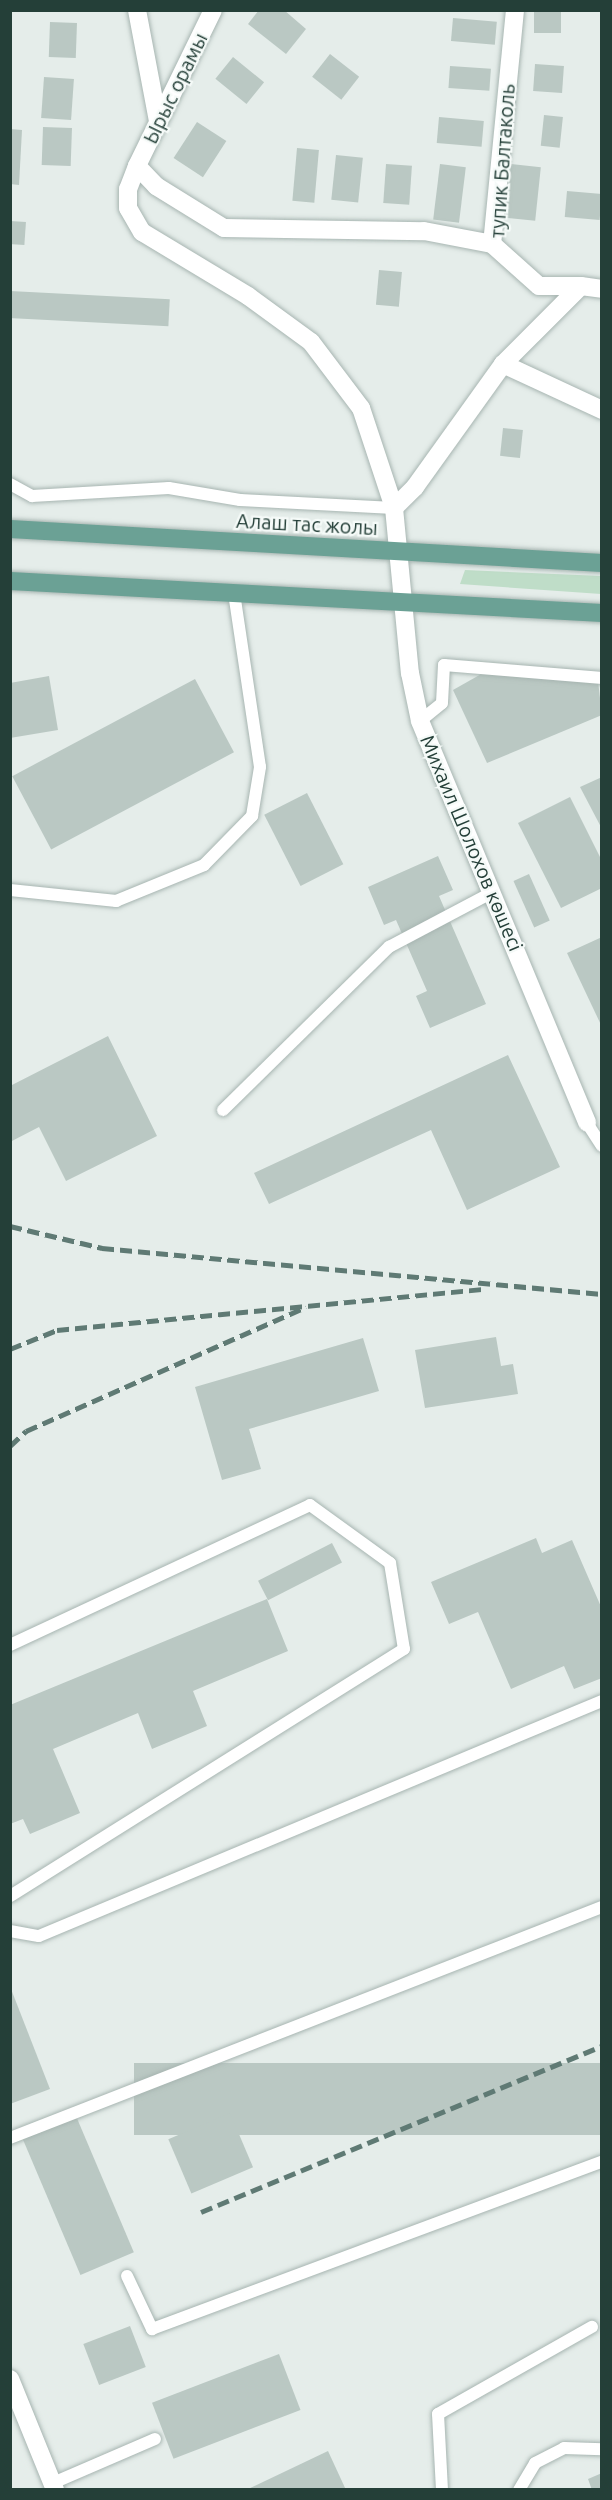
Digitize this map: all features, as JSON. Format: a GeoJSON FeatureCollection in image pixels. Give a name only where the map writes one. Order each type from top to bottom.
{"type":"FeatureCollection","features":[{"type":"Feature","properties":{"kind":"main road","name":"Алаш тас жолы"},"geometry":{"type":"LineString","coordinates":[[10,529],[602,563]]}},
{"type":"Feature","properties":{"kind":"main road"},"geometry":{"type":"LineString","coordinates":[[10,580],[404,604],[602,613]]}},
{"type":"Feature","properties":{"kind":"street"},"geometry":{"type":"LineString","coordinates":[[137,10],[158,122]]}},
{"type":"Feature","properties":{"kind":"street","name":"Ырыс орамы"},"geometry":{"type":"LineString","coordinates":[[213,10],[137,166],[128,189],[128,208],[142,232],[286,322],[351,389],[394,508]]}},
{"type":"Feature","properties":{"kind":"street","name":"тупик Балтаколь"},"geometry":{"type":"LineString","coordinates":[[515,10],[492,244],[539,286],[581,286]]}},
{"type":"Feature","properties":{"kind":"street"},"geometry":{"type":"LineString","coordinates":[[137,166],[156,186],[224,228],[424,231],[492,244]]}},
{"type":"Feature","properties":{"kind":"street"},"geometry":{"type":"LineString","coordinates":[[394,508],[415,487],[445,438],[503,364],[581,286],[602,289]]}},
{"type":"Feature","properties":{"kind":"street"},"geometry":{"type":"LineString","coordinates":[[503,364],[602,410]]}},
{"type":"Feature","properties":{"kind":"street","name":"Михаил Шолохов көшесі"},"geometry":{"type":"LineString","coordinates":[[394,508],[420,721],[493,892],[587,1123]]}},
{"type":"Feature","properties":{"kind":"street"},"geometry":{"type":"LineString","coordinates":[[10,2379],[54,2486]]}},
{"type":"Feature","properties":{"kind":"lane"},"geometry":{"type":"LineString","coordinates":[[10,484],[32,496],[169,488],[240,500],[394,508]]}},
{"type":"Feature","properties":{"kind":"lane"},"geometry":{"type":"LineString","coordinates":[[10,890],[116,901],[204,865],[252,816],[260,767],[234,592]]}},
{"type":"Feature","properties":{"kind":"lane"},"geometry":{"type":"LineString","coordinates":[[420,721],[442,703],[444,665],[602,678]]}},
{"type":"Feature","properties":{"kind":"lane"},"geometry":{"type":"LineString","coordinates":[[223,1110],[388,947],[493,892]]}},
{"type":"Feature","properties":{"kind":"lane"},"geometry":{"type":"LineString","coordinates":[[587,1123],[602,1146]]}},
{"type":"Feature","properties":{"kind":"lane"},"geometry":{"type":"LineString","coordinates":[[10,1645],[310,1504],[390,1563],[404,1649],[10,1896]]}},
{"type":"Feature","properties":{"kind":"lane"},"geometry":{"type":"LineString","coordinates":[[10,1931],[39,1936],[602,1701]]}},
{"type":"Feature","properties":{"kind":"lane"},"geometry":{"type":"LineString","coordinates":[[10,2138],[602,1907]]}},
{"type":"Feature","properties":{"kind":"lane"},"geometry":{"type":"LineString","coordinates":[[127,2276],[152,2329],[602,2162]]}},
{"type":"Feature","properties":{"kind":"lane"},"geometry":{"type":"LineString","coordinates":[[442,2490],[438,2414],[592,2327]]}},
{"type":"Feature","properties":{"kind":"lane"},"geometry":{"type":"LineString","coordinates":[[54,2486],[155,2439]]}},
{"type":"Feature","properties":{"kind":"lane"},"geometry":{"type":"LineString","coordinates":[[519,2490],[535,2463],[564,2448],[602,2449]]}},
{"type":"Feature","properties":{"kind":"green space"},"geometry":{"type":"Polygon","coordinates":[[[465,570],[601,576],[601,594],[460,584],[465,570]]]}},
{"type":"Feature","properties":{"kind":"building"},"geometry":{"type":"Polygon","coordinates":[[[259,10],[284,10],[306,29],[286,54],[248,24],[259,10]]]}},
{"type":"Feature","properties":{"kind":"building"},"geometry":{"type":"Polygon","coordinates":[[[534,10],[561,10],[561,33],[534,33],[534,10]]]}},
{"type":"Feature","properties":{"kind":"building"},"geometry":{"type":"Polygon","coordinates":[[[453,18],[497,22],[495,45],[451,41],[453,18]]]}},
{"type":"Feature","properties":{"kind":"building"},"geometry":{"type":"Polygon","coordinates":[[[50,22],[77,23],[76,58],[49,57],[50,22]]]}},
{"type":"Feature","properties":{"kind":"building"},"geometry":{"type":"Polygon","coordinates":[[[330,54],[359,77],[341,100],[312,77],[330,54]]]}},
{"type":"Feature","properties":{"kind":"building"},"geometry":{"type":"Polygon","coordinates":[[[233,57],[264,82],[246,104],[215,79],[233,57]]]}},
{"type":"Feature","properties":{"kind":"building"},"geometry":{"type":"Polygon","coordinates":[[[535,64],[564,66],[562,93],[533,91],[535,64]]]}},
{"type":"Feature","properties":{"kind":"building"},"geometry":{"type":"Polygon","coordinates":[[[450,66],[491,69],[489,91],[448,88],[450,66]]]}},
{"type":"Feature","properties":{"kind":"building"},"geometry":{"type":"Polygon","coordinates":[[[44,77],[74,79],[71,120],[41,118],[44,77]]]}},
{"type":"Feature","properties":{"kind":"building"},"geometry":{"type":"Polygon","coordinates":[[[544,115],[563,117],[560,148],[541,146],[544,115]]]}},
{"type":"Feature","properties":{"kind":"building"},"geometry":{"type":"Polygon","coordinates":[[[439,117],[484,121],[482,147],[437,143],[439,117]]]}},
{"type":"Feature","properties":{"kind":"building"},"geometry":{"type":"Polygon","coordinates":[[[197,122],[226,141],[203,177],[174,158],[197,122]]]}},
{"type":"Feature","properties":{"kind":"building"},"geometry":{"type":"Polygon","coordinates":[[[43,127],[72,128],[71,166],[42,165],[43,127]]]}},
{"type":"Feature","properties":{"kind":"building"},"geometry":{"type":"Polygon","coordinates":[[[10,129],[22,130],[19,185],[10,184],[10,129]]]}},
{"type":"Feature","properties":{"kind":"building"},"geometry":{"type":"Polygon","coordinates":[[[297,148],[319,150],[314,203],[292,201],[297,148]]]}},
{"type":"Feature","properties":{"kind":"building"},"geometry":{"type":"Polygon","coordinates":[[[336,155],[363,158],[358,203],[331,200],[336,155]]]}},
{"type":"Feature","properties":{"kind":"building"},"geometry":{"type":"Polygon","coordinates":[[[386,164],[412,166],[409,205],[383,203],[386,164]]]}},
{"type":"Feature","properties":{"kind":"building"},"geometry":{"type":"Polygon","coordinates":[[[440,164],[466,167],[459,223],[433,220],[440,164]]]}},
{"type":"Feature","properties":{"kind":"building"},"geometry":{"type":"Polygon","coordinates":[[[511,164],[541,167],[535,221],[505,218],[511,164]]]}},
{"type":"Feature","properties":{"kind":"building"},"geometry":{"type":"Polygon","coordinates":[[[567,191],[602,194],[600,220],[565,217],[567,191]]]}},
{"type":"Feature","properties":{"kind":"building"},"geometry":{"type":"Polygon","coordinates":[[[10,221],[26,222],[24,245],[10,244],[10,221]]]}},
{"type":"Feature","properties":{"kind":"building"},"geometry":{"type":"Polygon","coordinates":[[[379,270],[402,272],[399,307],[376,305],[379,270]]]}},
{"type":"Feature","properties":{"kind":"building"},"geometry":{"type":"Polygon","coordinates":[[[10,291],[170,299],[168,326],[10,318],[10,291]]]}},
{"type":"Feature","properties":{"kind":"building"},"geometry":{"type":"Polygon","coordinates":[[[503,428],[523,430],[520,458],[500,456],[503,428]]]}},
{"type":"Feature","properties":{"kind":"building"},"geometry":{"type":"Polygon","coordinates":[[[483,673],[598,681],[602,715],[487,763],[453,690],[483,673]]]}},
{"type":"Feature","properties":{"kind":"building"},"geometry":{"type":"Polygon","coordinates":[[[49,676],[58,730],[10,738],[10,683],[49,676]]]}},
{"type":"Feature","properties":{"kind":"building"},"geometry":{"type":"Polygon","coordinates":[[[195,679],[234,752],[51,849],[12,776],[195,679]]]}},
{"type":"Feature","properties":{"kind":"building"},"geometry":{"type":"Polygon","coordinates":[[[602,777],[602,829],[580,787],[602,777]]]}},
{"type":"Feature","properties":{"kind":"building"},"geometry":{"type":"Polygon","coordinates":[[[307,793],[343,864],[301,886],[264,815],[307,793]]]}},
{"type":"Feature","properties":{"kind":"building"},"geometry":{"type":"Polygon","coordinates":[[[570,797],[602,861],[602,888],[561,908],[518,823],[570,797]]]}},
{"type":"Feature","properties":{"kind":"building"},"geometry":{"type":"Polygon","coordinates":[[[438,856],[453,890],[439,896],[486,1004],[430,1028],[416,996],[427,991],[396,920],[384,925],[368,887],[438,856]]]}},
{"type":"Feature","properties":{"kind":"building"},"geometry":{"type":"Polygon","coordinates":[[[529,874],[550,921],[534,928],[513,881],[529,874]]]}},
{"type":"Feature","properties":{"kind":"building"},"geometry":{"type":"Polygon","coordinates":[[[602,937],[602,1027],[567,953],[602,937]]]}},
{"type":"Feature","properties":{"kind":"building"},"geometry":{"type":"Polygon","coordinates":[[[108,1036],[157,1136],[66,1181],[39,1127],[10,1142],[10,1086],[108,1036]]]}},
{"type":"Feature","properties":{"kind":"building"},"geometry":{"type":"Polygon","coordinates":[[[508,1055],[560,1167],[467,1210],[431,1130],[269,1204],[254,1173],[508,1055]]]}},
{"type":"Feature","properties":{"kind":"building"},"geometry":{"type":"Polygon","coordinates":[[[496,1337],[501,1366],[513,1364],[518,1394],[425,1408],[415,1350],[496,1337]]]}},
{"type":"Feature","properties":{"kind":"building"},"geometry":{"type":"Polygon","coordinates":[[[363,1338],[379,1391],[249,1429],[261,1469],[222,1480],[195,1387],[363,1338]]]}},
{"type":"Feature","properties":{"kind":"building"},"geometry":{"type":"Polygon","coordinates":[[[536,1538],[542,1553],[572,1540],[602,1609],[602,1678],[574,1689],[564,1666],[511,1689],[478,1612],[449,1624],[431,1582],[536,1538]]]}},
{"type":"Feature","properties":{"kind":"building"},"geometry":{"type":"Polygon","coordinates":[[[332,1543],[342,1563],[268,1600],[258,1581],[332,1543]]]}},
{"type":"Feature","properties":{"kind":"building"},"geometry":{"type":"Polygon","coordinates":[[[267,1599],[288,1651],[193,1691],[207,1726],[152,1749],[138,1713],[53,1749],[80,1813],[30,1834],[23,1819],[10,1824],[10,1705],[267,1599]]]}},
{"type":"Feature","properties":{"kind":"building"},"geometry":{"type":"Polygon","coordinates":[[[10,1990],[50,2089],[10,2104],[10,1990]]]}},
{"type":"Feature","properties":{"kind":"building"},"geometry":{"type":"Polygon","coordinates":[[[134,2063],[602,2063],[602,2135],[134,2135],[134,2063]]]}},
{"type":"Feature","properties":{"kind":"building"},"geometry":{"type":"Polygon","coordinates":[[[230,2113],[253,2167],[191,2193],[168,2139],[230,2113]]]}},
{"type":"Feature","properties":{"kind":"building"},"geometry":{"type":"Polygon","coordinates":[[[76,2116],[134,2252],[80,2275],[23,2139],[76,2116]]]}},
{"type":"Feature","properties":{"kind":"building"},"geometry":{"type":"Polygon","coordinates":[[[130,2326],[146,2367],[99,2385],[83,2344],[130,2326]]]}},
{"type":"Feature","properties":{"kind":"building"},"geometry":{"type":"Polygon","coordinates":[[[279,2354],[301,2410],[174,2459],[152,2403],[279,2354]]]}},
{"type":"Feature","properties":{"kind":"building"},"geometry":{"type":"Polygon","coordinates":[[[328,2451],[346,2490],[246,2490],[328,2451]]]}},
{"type":"Feature","properties":{"kind":"building"},"geometry":{"type":"Polygon","coordinates":[[[602,2473],[602,2490],[592,2490],[588,2479],[602,2473]]]}},
{"type":"Feature","properties":{"kind":"railway"},"geometry":{"type":"LineString","coordinates":[[10,1226],[102,1248],[602,1294]]}},
{"type":"Feature","properties":{"kind":"railway"},"geometry":{"type":"LineString","coordinates":[[10,1349],[57,1330],[484,1289]]}},
{"type":"Feature","properties":{"kind":"railway"},"geometry":{"type":"LineString","coordinates":[[10,1446],[26,1431],[306,1307]]}},
{"type":"Feature","properties":{"kind":"railway"},"geometry":{"type":"LineString","coordinates":[[201,2212],[602,2046]]}}]}
